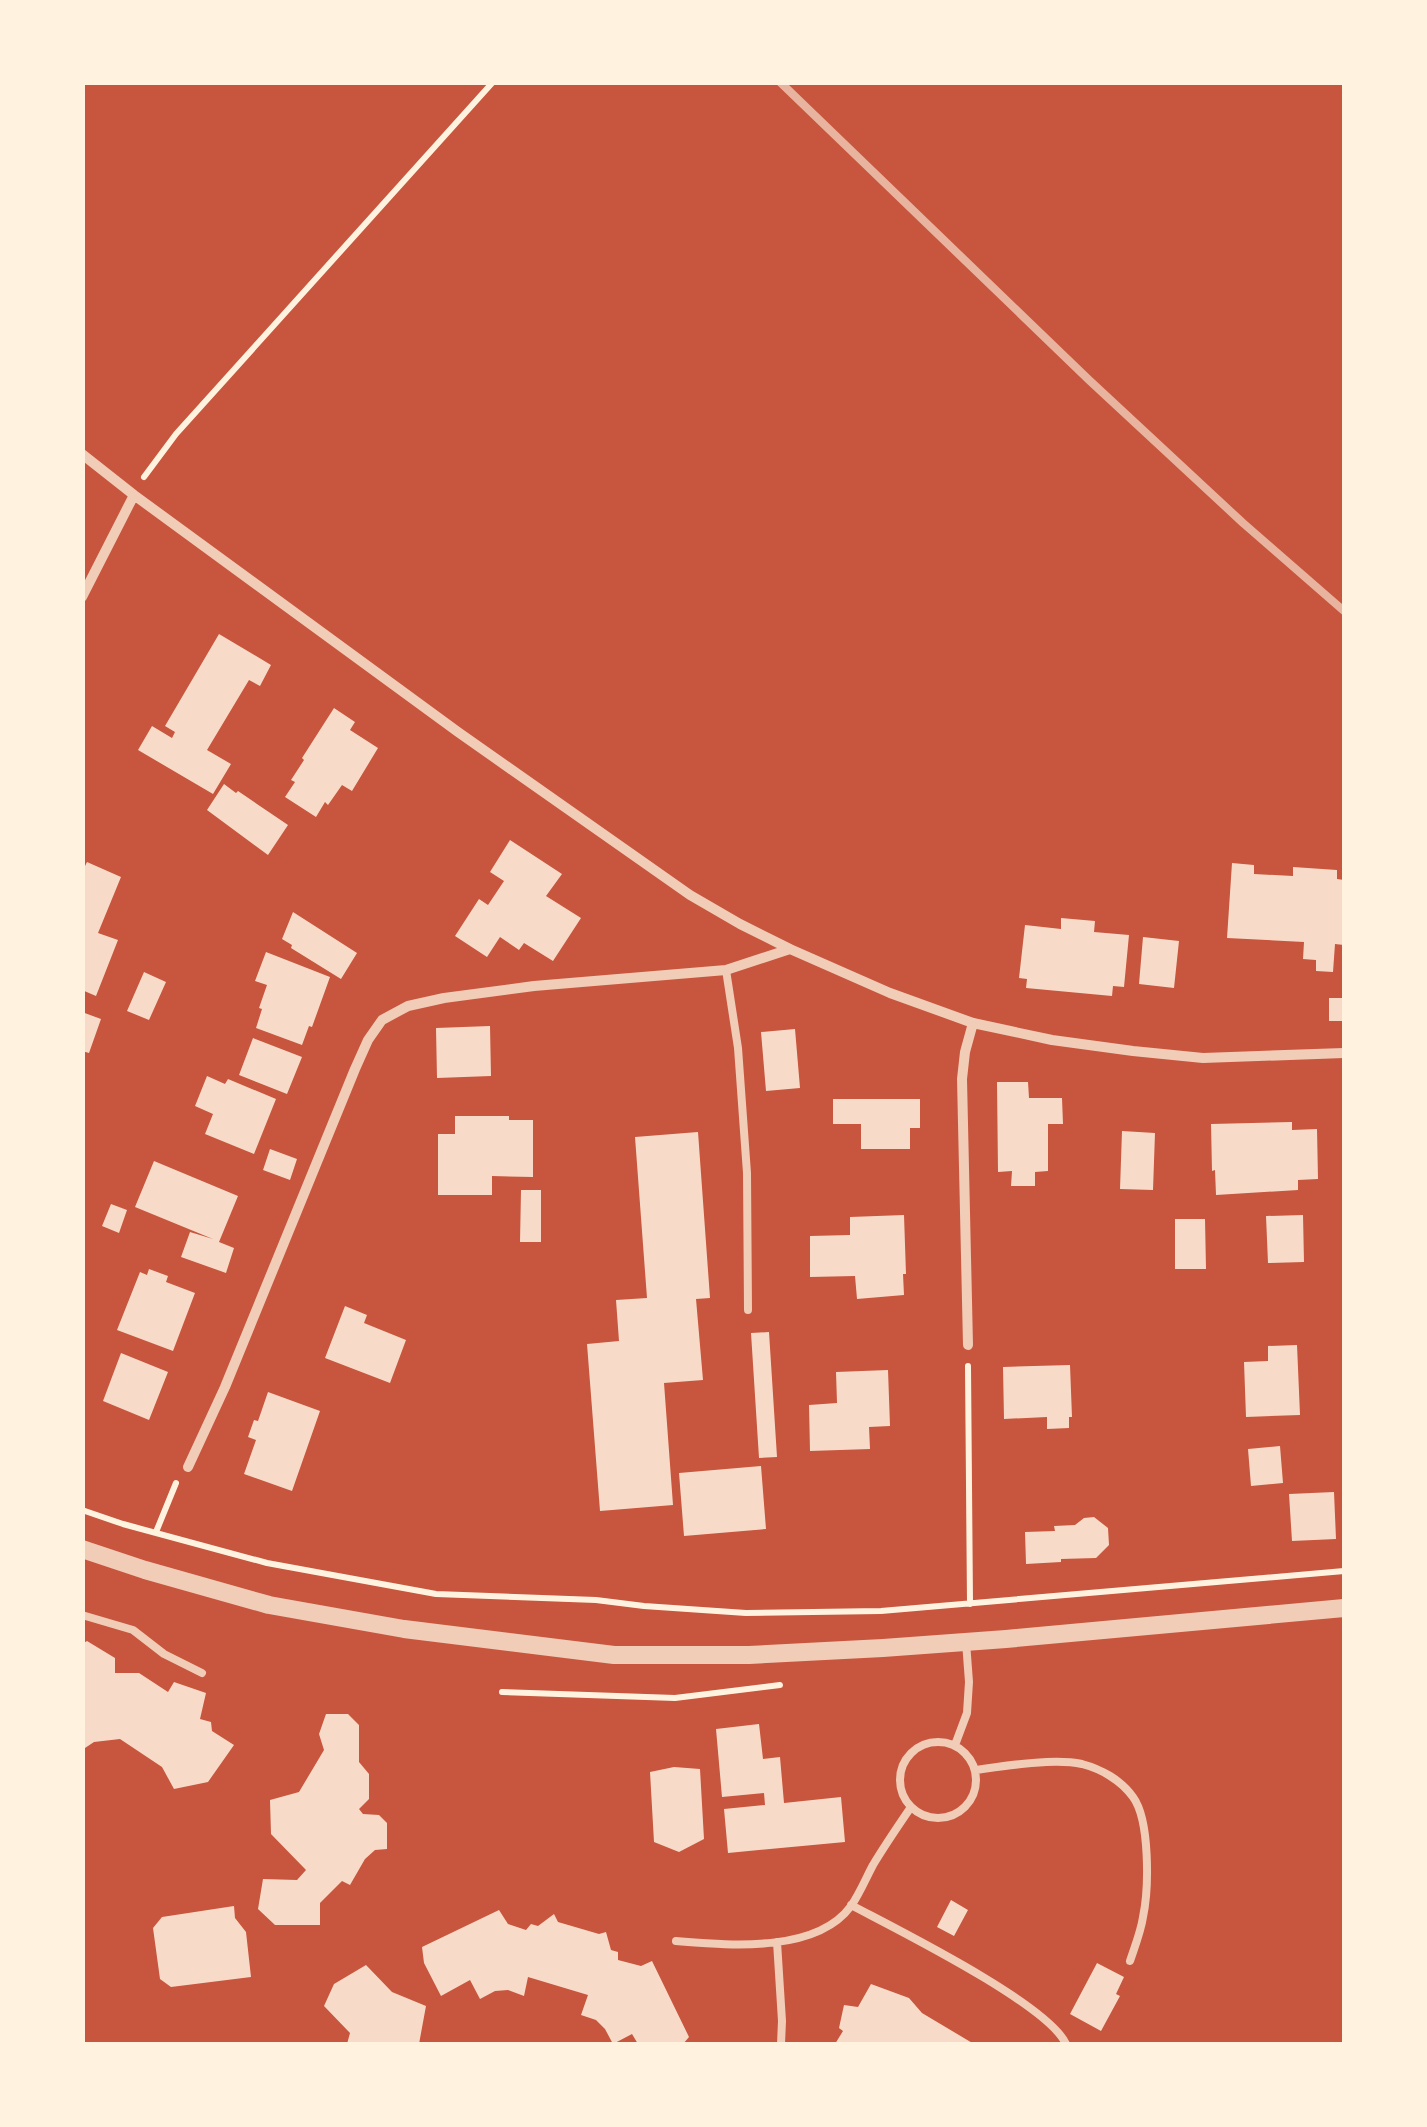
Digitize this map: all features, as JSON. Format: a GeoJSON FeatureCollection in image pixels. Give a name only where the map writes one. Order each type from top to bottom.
{"type":"FeatureCollection","features":[{"type":"Feature","properties":{"kind":"street"},"geometry":{"type":"LineString","coordinates":[[82,454],[458,732],[690,894],[790,950],[973,1023],[1052,1040],[1204,1058],[1344,1053]]}},
{"type":"Feature","properties":{"kind":"street"},"geometry":{"type":"LineString","coordinates":[[82,597],[134,495]]}},
{"type":"Feature","properties":{"kind":"street"},"geometry":{"type":"LineString","coordinates":[[188,1466],[226,1387],[355,1069],[382,1020],[408,1006],[444,998],[534,986],[726,970],[790,950]]}},
{"type":"Feature","properties":{"kind":"street"},"geometry":{"type":"LineString","coordinates":[[968,1344],[962,1080],[973,1023]]}},
{"type":"Feature","properties":{"kind":"street"},"geometry":{"type":"LineString","coordinates":[[82,1549],[269,1604],[404,1629],[614,1655],[749,1656],[966,1642],[1344,1608]]}},
{"type":"Feature","properties":{"kind":"lane"},"geometry":{"type":"LineString","coordinates":[[726,970],[738,1048],[747,1173],[748,1310]]}},
{"type":"Feature","properties":{"kind":"lane"},"geometry":{"type":"LineString","coordinates":[[82,1615],[133,1630],[164,1654],[202,1673]]}},
{"type":"Feature","properties":{"kind":"lane"},"geometry":{"type":"LineString","coordinates":[[954,1745],[967,1713],[966,1642]]}},
{"type":"Feature","properties":{"kind":"lane"},"geometry":{"type":"LineString","coordinates":[[925,1744],[954,1745],[968,1756],[975,1770],[976,1787],[969,1802],[957,1813],[941,1818],[925,1816],[911,1807],[903,1794],[903,1764],[925,1744]]}},
{"type":"Feature","properties":{"kind":"lane"},"geometry":{"type":"LineString","coordinates":[[975,1770],[1026,1763],[1081,1764],[1114,1778],[1135,1799],[1144,1834],[1148,1878],[1143,1918],[1130,1961]]}},
{"type":"Feature","properties":{"kind":"lane"},"geometry":{"type":"LineString","coordinates":[[676,1942],[778,1942],[826,1927],[851,1905],[911,1807]]}},
{"type":"Feature","properties":{"kind":"lane"},"geometry":{"type":"LineString","coordinates":[[851,1905],[1028,2006],[1066,2044]]}},
{"type":"Feature","properties":{"kind":"lane"},"geometry":{"type":"LineString","coordinates":[[778,1942],[781,2044]]}},
{"type":"Feature","properties":{"kind":"path"},"geometry":{"type":"LineString","coordinates":[[134,495],[176,434],[494,82]]}},
{"type":"Feature","properties":{"kind":"path"},"geometry":{"type":"LineString","coordinates":[[968,1344],[970,1604]]}},
{"type":"Feature","properties":{"kind":"path"},"geometry":{"type":"LineString","coordinates":[[156,1532],[180,1472],[188,1466]]}},
{"type":"Feature","properties":{"kind":"path"},"geometry":{"type":"LineString","coordinates":[[82,1510],[266,1563],[436,1594],[596,1600],[746,1613],[881,1611],[1344,1571]]}},
{"type":"Feature","properties":{"kind":"building"},"geometry":{"type":"Polygon","coordinates":[[[219,634],[271,665],[260,686],[249,680],[207,750],[231,764],[213,794],[138,750],[152,726],[172,738],[175,732],[165,726],[219,634]]]}},
{"type":"Feature","properties":{"kind":"building"},"geometry":{"type":"Polygon","coordinates":[[[334,708],[355,722],[350,730],[378,748],[352,791],[342,785],[316,817],[285,797],[295,782],[291,780],[302,758],[334,708]]]}},
{"type":"Feature","properties":{"kind":"building"},"geometry":{"type":"Polygon","coordinates":[[[224,784],[288,825],[268,855],[207,810],[224,784]]]}},
{"type":"Feature","properties":{"kind":"building"},"geometry":{"type":"Polygon","coordinates":[[[510,840],[562,874],[546,896],[581,918],[553,961],[524,943],[519,950],[500,937],[487,957],[455,936],[479,899],[488,905],[504,881],[490,872],[510,840]]]}},
{"type":"Feature","properties":{"kind":"building"},"geometry":{"type":"Polygon","coordinates":[[[87,862],[121,877],[98,933],[118,940],[96,996],[82,990],[82,872],[87,862]]]}},
{"type":"Feature","properties":{"kind":"building"},"geometry":{"type":"Polygon","coordinates":[[[1232,863],[1254,865],[1254,874],[1293,876],[1293,867],[1337,870],[1337,879],[1344,880],[1344,945],[1335,944],[1333,972],[1316,971],[1316,960],[1303,959],[1304,942],[1227,938],[1232,863]]]}},
{"type":"Feature","properties":{"kind":"building"},"geometry":{"type":"Polygon","coordinates":[[[293,912],[357,953],[341,979],[282,939],[293,912]]]}},
{"type":"Feature","properties":{"kind":"building"},"geometry":{"type":"Polygon","coordinates":[[[1061,918],[1095,921],[1094,932],[1129,935],[1124,987],[1113,986],[1112,996],[1026,988],[1027,979],[1019,978],[1025,925],[1061,929],[1061,918]]]}},
{"type":"Feature","properties":{"kind":"building"},"geometry":{"type":"Polygon","coordinates":[[[1143,937],[1179,941],[1174,988],[1139,984],[1143,937]]]}},
{"type":"Feature","properties":{"kind":"building"},"geometry":{"type":"Polygon","coordinates":[[[266,952],[330,977],[302,1045],[256,1028],[267,985],[255,981],[266,952]]]}},
{"type":"Feature","properties":{"kind":"building"},"geometry":{"type":"Polygon","coordinates":[[[144,972],[166,982],[149,1020],[127,1011],[144,972]]]}},
{"type":"Feature","properties":{"kind":"building"},"geometry":{"type":"Polygon","coordinates":[[[1329,998],[1344,998],[1344,1021],[1329,1021],[1329,998]]]}},
{"type":"Feature","properties":{"kind":"building"},"geometry":{"type":"Polygon","coordinates":[[[82,1012],[101,1019],[89,1053],[82,1051],[82,1012]]]}},
{"type":"Feature","properties":{"kind":"building"},"geometry":{"type":"Polygon","coordinates":[[[490,1026],[491,1076],[437,1078],[436,1028],[490,1026]]]}},
{"type":"Feature","properties":{"kind":"building"},"geometry":{"type":"Polygon","coordinates":[[[795,1029],[800,1088],[766,1091],[761,1032],[795,1029]]]}},
{"type":"Feature","properties":{"kind":"building"},"geometry":{"type":"Polygon","coordinates":[[[253,1038],[302,1057],[287,1094],[239,1075],[253,1038]]]}},
{"type":"Feature","properties":{"kind":"building"},"geometry":{"type":"Polygon","coordinates":[[[207,1076],[225,1084],[228,1079],[276,1099],[254,1154],[205,1134],[213,1114],[195,1106],[207,1076]]]}},
{"type":"Feature","properties":{"kind":"building"},"geometry":{"type":"Polygon","coordinates":[[[997,1082],[1028,1082],[1029,1098],[1062,1098],[1063,1124],[1048,1124],[1048,1171],[1035,1172],[1035,1186],[1011,1186],[1012,1171],[998,1172],[997,1082]]]}},
{"type":"Feature","properties":{"kind":"building"},"geometry":{"type":"Polygon","coordinates":[[[833,1099],[920,1099],[920,1128],[910,1128],[910,1149],[861,1149],[861,1124],[833,1124],[833,1099]]]}},
{"type":"Feature","properties":{"kind":"building"},"geometry":{"type":"Polygon","coordinates":[[[455,1116],[533,1120],[533,1177],[492,1176],[492,1195],[438,1195],[438,1134],[455,1134],[455,1116]]]}},
{"type":"Feature","properties":{"kind":"building"},"geometry":{"type":"Polygon","coordinates":[[[1292,1122],[1292,1130],[1317,1129],[1318,1179],[1298,1180],[1298,1190],[1216,1195],[1211,1124],[1292,1122]]]}},
{"type":"Feature","properties":{"kind":"building"},"geometry":{"type":"Polygon","coordinates":[[[1122,1131],[1155,1133],[1153,1190],[1120,1189],[1122,1131]]]}},
{"type":"Feature","properties":{"kind":"building"},"geometry":{"type":"Polygon","coordinates":[[[698,1132],[710,1298],[696,1299],[703,1380],[664,1383],[673,1505],[600,1511],[587,1344],[619,1341],[616,1300],[647,1298],[635,1137],[698,1132]]]}},
{"type":"Feature","properties":{"kind":"building"},"geometry":{"type":"Polygon","coordinates":[[[270,1149],[297,1159],[290,1180],[263,1170],[270,1149]]]}},
{"type":"Feature","properties":{"kind":"building"},"geometry":{"type":"Polygon","coordinates":[[[154,1161],[238,1196],[219,1242],[234,1248],[226,1273],[181,1257],[190,1232],[213,1239],[135,1207],[154,1161]]]}},
{"type":"Feature","properties":{"kind":"building"},"geometry":{"type":"Polygon","coordinates":[[[521,1190],[541,1190],[541,1242],[520,1242],[521,1190]]]}},
{"type":"Feature","properties":{"kind":"building"},"geometry":{"type":"Polygon","coordinates":[[[111,1204],[127,1210],[119,1233],[102,1226],[111,1204]]]}},
{"type":"Feature","properties":{"kind":"building"},"geometry":{"type":"Polygon","coordinates":[[[904,1215],[904,1295],[857,1299],[855,1276],[810,1277],[810,1236],[850,1235],[850,1217],[904,1215]]]}},
{"type":"Feature","properties":{"kind":"building"},"geometry":{"type":"Polygon","coordinates":[[[1303,1215],[1304,1262],[1268,1263],[1266,1216],[1303,1215]]]}},
{"type":"Feature","properties":{"kind":"building"},"geometry":{"type":"Polygon","coordinates":[[[1175,1219],[1205,1219],[1206,1269],[1175,1269],[1175,1219]]]}},
{"type":"Feature","properties":{"kind":"building"},"geometry":{"type":"Polygon","coordinates":[[[149,1269],[168,1276],[166,1282],[195,1293],[173,1351],[117,1330],[140,1272],[147,1275],[149,1269]]]}},
{"type":"Feature","properties":{"kind":"building"},"geometry":{"type":"Polygon","coordinates":[[[345,1306],[367,1315],[364,1323],[406,1340],[390,1383],[325,1358],[345,1306]]]}},
{"type":"Feature","properties":{"kind":"building"},"geometry":{"type":"Polygon","coordinates":[[[769,1332],[777,1457],[759,1458],[751,1333],[769,1332]]]}},
{"type":"Feature","properties":{"kind":"building"},"geometry":{"type":"Polygon","coordinates":[[[1297,1345],[1300,1415],[1246,1417],[1244,1362],[1268,1361],[1268,1346],[1297,1345]]]}},
{"type":"Feature","properties":{"kind":"building"},"geometry":{"type":"Polygon","coordinates":[[[121,1353],[168,1372],[149,1420],[103,1401],[121,1353]]]}},
{"type":"Feature","properties":{"kind":"building"},"geometry":{"type":"Polygon","coordinates":[[[1070,1365],[1069,1428],[1047,1429],[1047,1417],[1004,1419],[1003,1367],[1070,1365]]]}},
{"type":"Feature","properties":{"kind":"building"},"geometry":{"type":"Polygon","coordinates":[[[888,1370],[890,1426],[869,1427],[870,1449],[810,1451],[809,1405],[837,1403],[836,1372],[888,1370]]]}},
{"type":"Feature","properties":{"kind":"building"},"geometry":{"type":"Polygon","coordinates":[[[268,1392],[320,1411],[292,1491],[244,1474],[256,1440],[248,1437],[268,1392]]]}},
{"type":"Feature","properties":{"kind":"building"},"geometry":{"type":"Polygon","coordinates":[[[1280,1446],[1283,1483],[1251,1486],[1248,1449],[1280,1446]]]}},
{"type":"Feature","properties":{"kind":"building"},"geometry":{"type":"Polygon","coordinates":[[[761,1466],[766,1529],[684,1536],[679,1473],[761,1466]]]}},
{"type":"Feature","properties":{"kind":"building"},"geometry":{"type":"Polygon","coordinates":[[[1334,1492],[1336,1539],[1292,1541],[1289,1494],[1334,1492]]]}},
{"type":"Feature","properties":{"kind":"building"},"geometry":{"type":"Polygon","coordinates":[[[1094,1517],[1108,1528],[1109,1545],[1096,1558],[1026,1564],[1025,1532],[1055,1531],[1054,1526],[1075,1525],[1094,1517]]]}},
{"type":"Feature","properties":{"kind":"building"},"geometry":{"type":"Polygon","coordinates":[[[87,1641],[115,1658],[115,1673],[139,1673],[168,1692],[174,1682],[206,1693],[200,1719],[211,1722],[212,1731],[234,1745],[208,1782],[174,1789],[162,1767],[120,1739],[94,1742],[82,1750],[82,1644],[87,1641]]]}},
{"type":"Feature","properties":{"kind":"building"},"geometry":{"type":"Polygon","coordinates":[[[326,1714],[348,1714],[359,1725],[359,1762],[369,1774],[369,1799],[359,1809],[363,1814],[379,1815],[387,1823],[387,1849],[375,1850],[350,1885],[342,1881],[320,1903],[320,1925],[275,1925],[258,1909],[263,1879],[297,1880],[306,1870],[271,1834],[270,1800],[299,1792],[324,1750],[319,1734],[326,1714]]]}},
{"type":"Feature","properties":{"kind":"building"},"geometry":{"type":"Polygon","coordinates":[[[759,1724],[763,1759],[780,1757],[784,1803],[841,1797],[845,1842],[728,1853],[724,1809],[765,1805],[764,1793],[722,1797],[716,1729],[759,1724]]]}},
{"type":"Feature","properties":{"kind":"building"},"geometry":{"type":"Polygon","coordinates":[[[674,1767],[700,1769],[704,1839],[679,1852],[654,1842],[650,1772],[674,1767]]]}},
{"type":"Feature","properties":{"kind":"building"},"geometry":{"type":"Polygon","coordinates":[[[951,1900],[968,1910],[954,1936],[937,1927],[951,1900]]]}},
{"type":"Feature","properties":{"kind":"building"},"geometry":{"type":"Polygon","coordinates":[[[234,1906],[235,1918],[246,1932],[251,1977],[171,1987],[160,1979],[153,1928],[162,1917],[234,1906]]]}},
{"type":"Feature","properties":{"kind":"building"},"geometry":{"type":"Polygon","coordinates":[[[499,1910],[508,1924],[526,1930],[554,1914],[558,1922],[599,1934],[606,1932],[611,1950],[618,1952],[618,1960],[641,1966],[652,1961],[689,2037],[683,2044],[638,2044],[632,2034],[613,2044],[596,2020],[581,2015],[588,1995],[528,1977],[524,1996],[508,1990],[495,1991],[480,1999],[470,1980],[441,1996],[424,1963],[422,1947],[499,1910]]]}},
{"type":"Feature","properties":{"kind":"building"},"geometry":{"type":"Polygon","coordinates":[[[1097,1963],[1124,1977],[1116,1994],[1120,1996],[1101,2031],[1070,2014],[1097,1963]]]}},
{"type":"Feature","properties":{"kind":"building"},"geometry":{"type":"Polygon","coordinates":[[[366,1965],[392,1992],[426,2006],[419,2044],[347,2044],[350,2033],[324,2006],[334,1984],[366,1965]]]}},
{"type":"Feature","properties":{"kind":"building"},"geometry":{"type":"Polygon","coordinates":[[[871,1984],[909,1998],[922,2013],[974,2044],[835,2044],[843,2031],[839,2028],[844,2005],[858,2007],[871,1984]]]}},
{"type":"Feature","properties":{"kind":"railway"},"geometry":{"type":"LineString","coordinates":[[780,82],[1089,380],[1344,611]]}}]}
